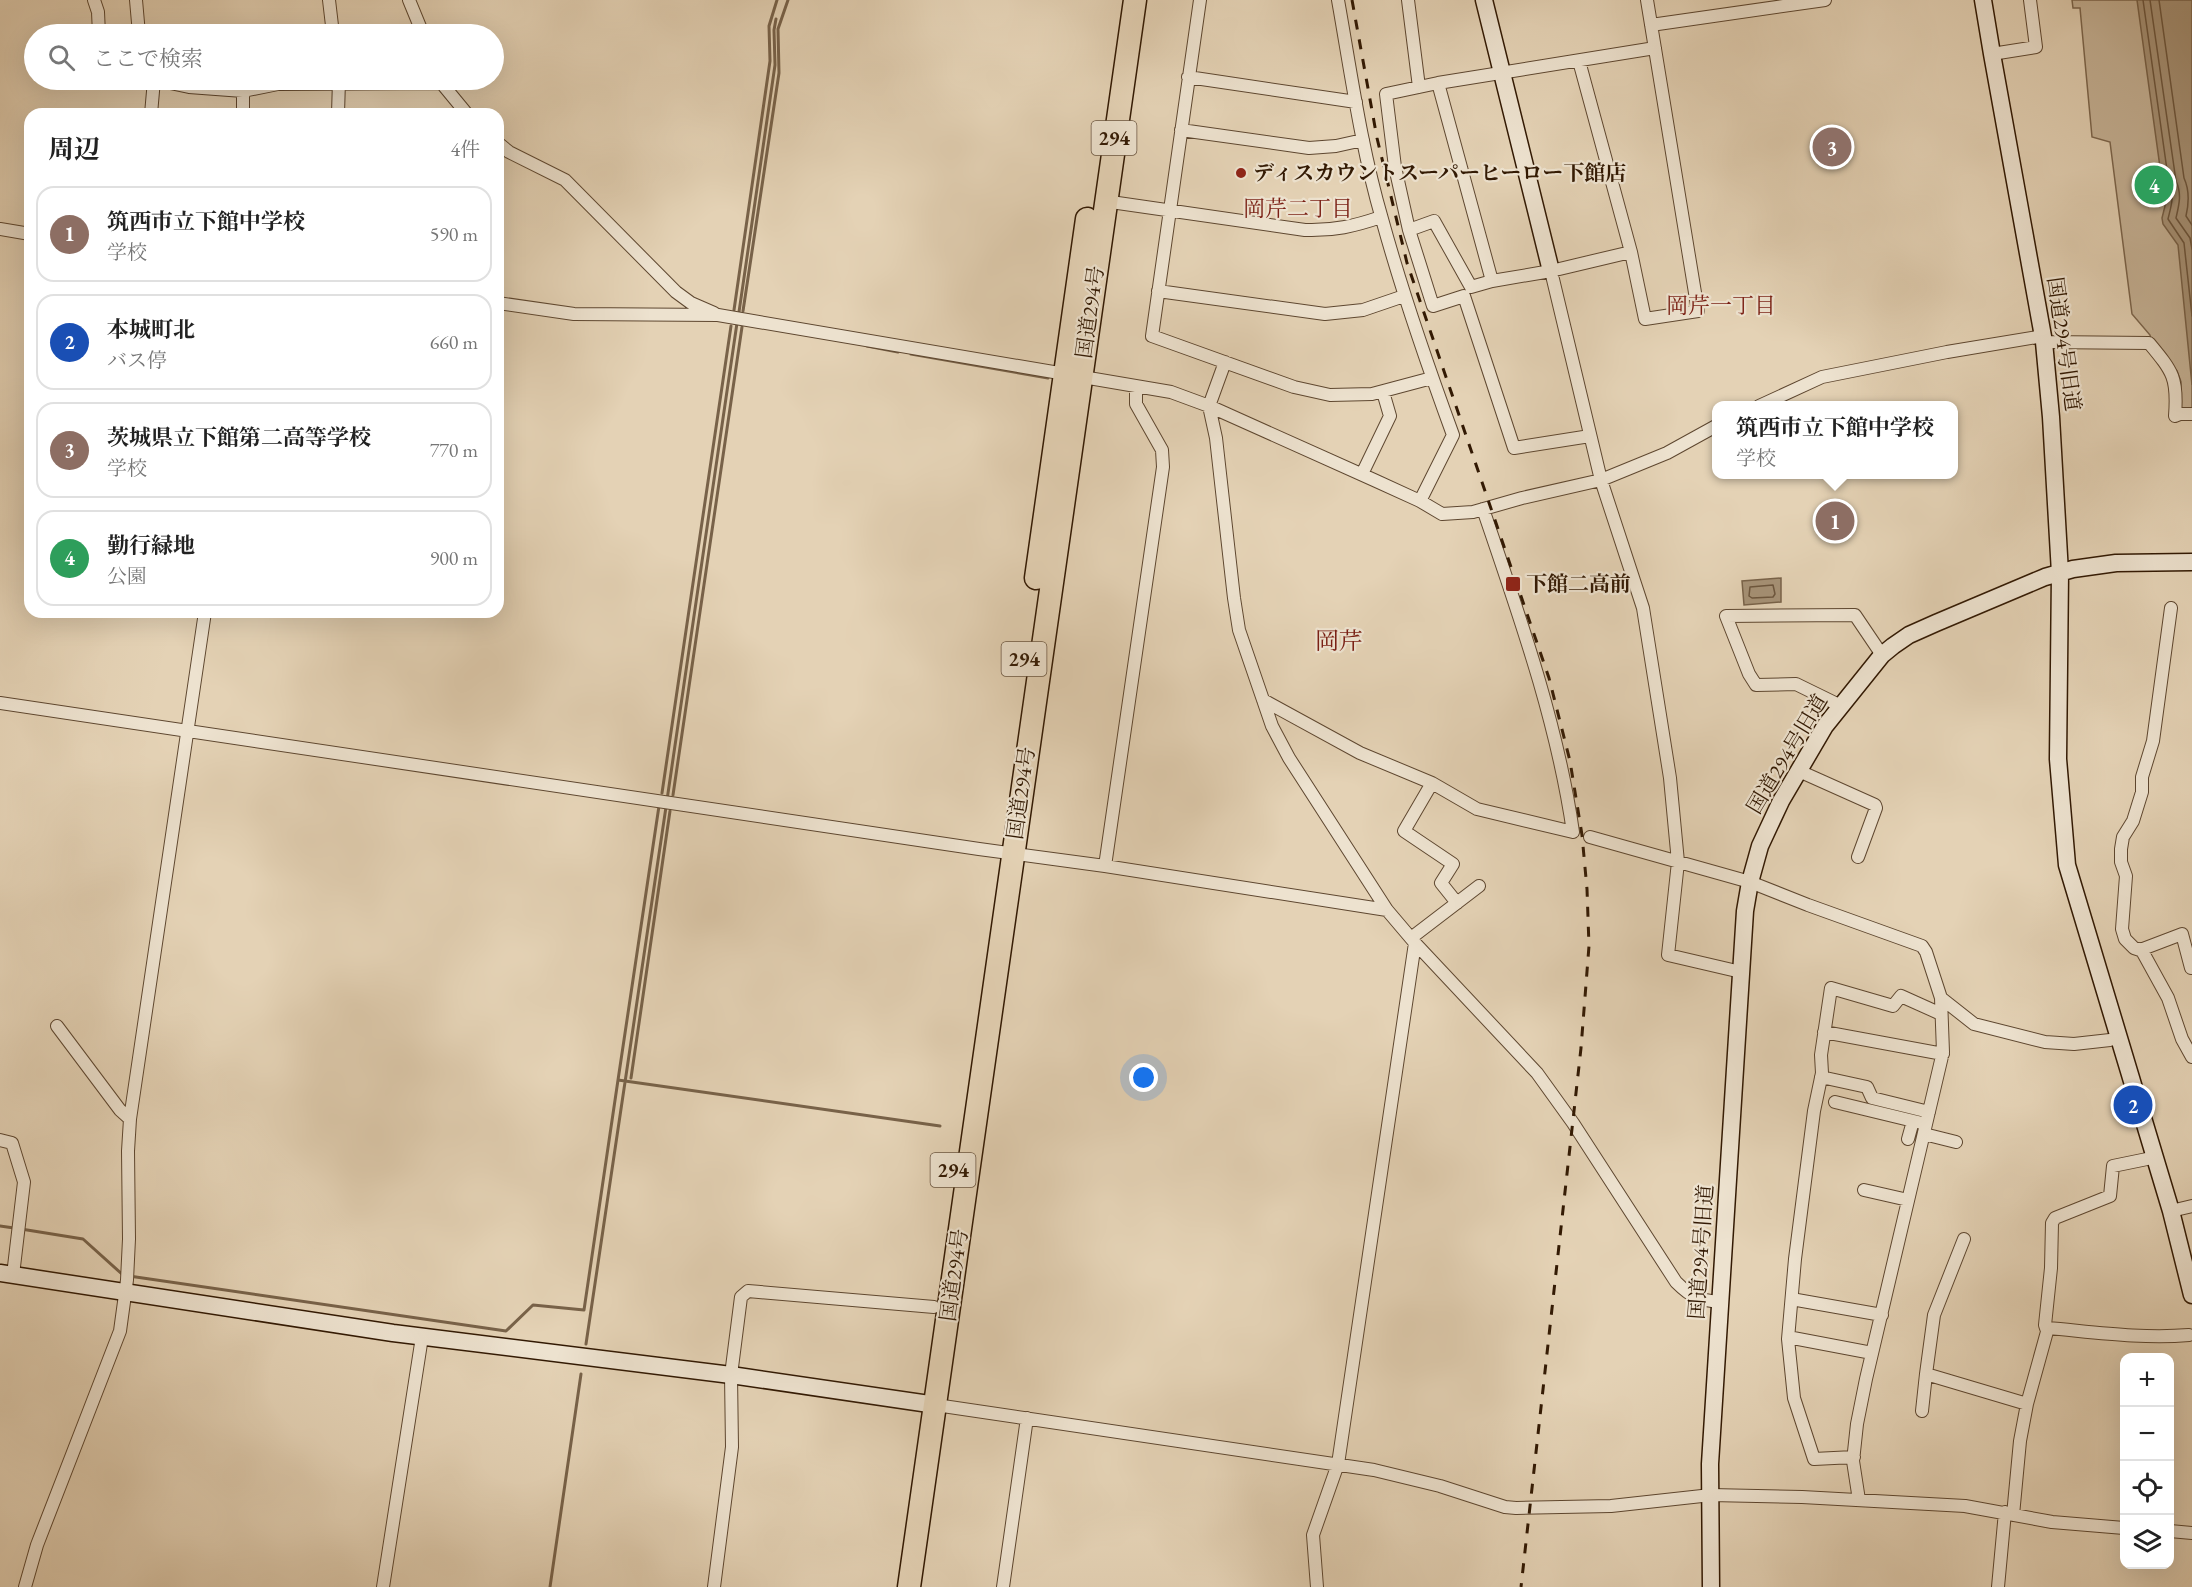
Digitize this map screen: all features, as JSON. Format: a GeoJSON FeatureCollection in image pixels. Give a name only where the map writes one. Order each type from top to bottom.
{"type":"FeatureCollection","features":[{"type":"Feature","properties":{"kind":"highway","name":"国道294号"},"geometry":{"type":"LineString","coordinates":[[909,1587],[928,1403],[1073,376],[1119,0]]}},
{"type":"Feature","properties":{"kind":"highway","name":"国道294号"},"geometry":{"type":"LineString","coordinates":[[1073,376],[1104,201],[1134,0]]}},
{"type":"Feature","properties":{"kind":"highway","name":"国道294号"},"geometry":{"type":"LineString","coordinates":[[894,1587],[928,1403],[934,1307],[1005,853]]}},
{"type":"Feature","properties":{"kind":"street"},"geometry":{"type":"LineString","coordinates":[[94,0],[99,24]]}},
{"type":"Feature","properties":{"kind":"street"},"geometry":{"type":"LineString","coordinates":[[136,0],[138,24]]}},
{"type":"Feature","properties":{"kind":"street"},"geometry":{"type":"LineString","coordinates":[[329,0],[332,24]]}},
{"type":"Feature","properties":{"kind":"street"},"geometry":{"type":"LineString","coordinates":[[409,0],[419,24]]}},
{"type":"Feature","properties":{"kind":"street"},"geometry":{"type":"LineString","coordinates":[[1200,0],[1152,336],[1311,392],[1355,395],[1383,392],[1432,378]]}},
{"type":"Feature","properties":{"kind":"street"},"geometry":{"type":"LineString","coordinates":[[1338,0],[1363,140],[1381,218],[1404,296],[1453,435],[1420,501]]}},
{"type":"Feature","properties":{"kind":"street"},"geometry":{"type":"LineString","coordinates":[[1408,0],[1419,87]]}},
{"type":"Feature","properties":{"kind":"street"},"geometry":{"type":"LineString","coordinates":[[1484,0],[1601,480],[1643,609],[1670,778],[1678,862],[1668,955],[1741,972]]}},
{"type":"Feature","properties":{"kind":"street"},"geometry":{"type":"LineString","coordinates":[[1579,61],[1631,252],[1645,319],[1698,311],[1647,0]]}},
{"type":"Feature","properties":{"kind":"street"},"geometry":{"type":"LineString","coordinates":[[1651,25],[1825,0]]}},
{"type":"Feature","properties":{"kind":"street","name":"国道294号旧道"},"geometry":{"type":"LineString","coordinates":[[1711,1587],[1710,1464],[1745,911],[1760,846],[1781,801],[1826,726],[1882,655],[1909,635],[2060,573],[2044,339],[1983,0]]}},
{"type":"Feature","properties":{"kind":"street"},"geometry":{"type":"LineString","coordinates":[[1992,54],[2036,47],[2030,0]]}},
{"type":"Feature","properties":{"kind":"street"},"geometry":{"type":"LineString","coordinates":[[1631,252],[1551,271],[1492,281],[1432,306],[1409,230],[1395,167],[1386,94],[1438,83],[1655,48]]}},
{"type":"Feature","properties":{"kind":"street"},"geometry":{"type":"LineString","coordinates":[[1188,77],[1356,102]]}},
{"type":"Feature","properties":{"kind":"street"},"geometry":{"type":"LineString","coordinates":[[1438,83],[1492,281]]}},
{"type":"Feature","properties":{"kind":"street"},"geometry":{"type":"LineString","coordinates":[[152,108],[154,90]]}},
{"type":"Feature","properties":{"kind":"street"},"geometry":{"type":"LineString","coordinates":[[230,90],[248,90]]}},
{"type":"Feature","properties":{"kind":"street"},"geometry":{"type":"LineString","coordinates":[[338,108],[339,90]]}},
{"type":"Feature","properties":{"kind":"street"},"geometry":{"type":"LineString","coordinates":[[447,90],[462,108]]}},
{"type":"Feature","properties":{"kind":"street"},"geometry":{"type":"LineString","coordinates":[[243,91],[243,108]]}},
{"type":"Feature","properties":{"kind":"street"},"geometry":{"type":"LineString","coordinates":[[1181,130],[1309,148],[1336,146],[1363,140]]}},
{"type":"Feature","properties":{"kind":"street"},"geometry":{"type":"LineString","coordinates":[[504,148],[565,180],[676,292],[691,303],[718,315]]}},
{"type":"Feature","properties":{"kind":"street"},"geometry":{"type":"LineString","coordinates":[[1104,201],[1319,231],[1353,227],[1381,218]]}},
{"type":"Feature","properties":{"kind":"street"},"geometry":{"type":"LineString","coordinates":[[1409,230],[1434,221],[1467,291],[1514,448],[1590,436]]}},
{"type":"Feature","properties":{"kind":"street"},"geometry":{"type":"LineString","coordinates":[[0,229],[24,233]]}},
{"type":"Feature","properties":{"kind":"street"},"geometry":{"type":"LineString","coordinates":[[1158,291],[1325,314],[1363,310],[1404,296]]}},
{"type":"Feature","properties":{"kind":"street"},"geometry":{"type":"LineString","coordinates":[[504,304],[574,314],[718,315],[1171,392],[1209,406],[1362,474],[1442,514],[1483,509],[1601,480],[1667,453],[1712,428]]}},
{"type":"Feature","properties":{"kind":"street"},"geometry":{"type":"LineString","coordinates":[[1768,401],[1822,377],[1947,352],[2044,339],[2149,343],[2168,365],[2175,381],[2177,394],[2175,416],[2186,414]]}},
{"type":"Feature","properties":{"kind":"street"},"geometry":{"type":"LineString","coordinates":[[1225,362],[1209,406],[1216,438],[1239,630],[1272,726],[1289,758],[1387,910],[1538,1073],[1676,1282],[1688,1294],[1700,1300],[1720,1302]]}},
{"type":"Feature","properties":{"kind":"street"},"geometry":{"type":"LineString","coordinates":[[1105,866],[1163,467],[1162,450],[1136,404],[1136,386]]}},
{"type":"Feature","properties":{"kind":"street"},"geometry":{"type":"LineString","coordinates":[[1362,474],[1390,416],[1383,392]]}},
{"type":"Feature","properties":{"kind":"street"},"geometry":{"type":"LineString","coordinates":[[1263,700],[1360,753],[1432,783],[1477,810],[1573,832],[1566,782],[1527,635],[1483,509]]}},
{"type":"Feature","properties":{"kind":"street"},"geometry":{"type":"LineString","coordinates":[[2192,562],[2115,563],[2092,565],[2060,573],[2058,759],[2067,865],[2171,1211],[2192,1295]]}},
{"type":"Feature","properties":{"kind":"street"},"geometry":{"type":"LineString","coordinates":[[2171,608],[2152,741],[2142,777],[2142,792],[2133,820],[2123,837],[2121,849],[2121,862],[2126,876],[2122,929],[2125,939],[2134,948],[2141,949],[2182,934],[2191,968]]}},
{"type":"Feature","properties":{"kind":"street"},"geometry":{"type":"LineString","coordinates":[[1841,706],[1796,684],[1756,685],[1749,674],[1726,616],[1855,615],[1882,655]]}},
{"type":"Feature","properties":{"kind":"street"},"geometry":{"type":"LineString","coordinates":[[25,1587],[37,1545],[120,1331],[129,1239],[130,1119],[204,618]]}},
{"type":"Feature","properties":{"kind":"street"},"geometry":{"type":"LineString","coordinates":[[0,704],[1105,866],[1387,910]]}},
{"type":"Feature","properties":{"kind":"street"},"geometry":{"type":"LineString","coordinates":[[1799,771],[1875,805],[1876,808],[1858,857]]}},
{"type":"Feature","properties":{"kind":"street"},"geometry":{"type":"LineString","coordinates":[[1432,783],[1404,831],[1453,864],[1442,883],[1457,903]]}},
{"type":"Feature","properties":{"kind":"street"},"geometry":{"type":"LineString","coordinates":[[1590,837],[1750,882],[1922,946],[1926,952],[1941,998],[1943,1054],[1857,1424],[1854,1457],[1859,1500]]}},
{"type":"Feature","properties":{"kind":"street"},"geometry":{"type":"LineString","coordinates":[[1317,1587],[1313,1535],[1338,1464],[1414,940],[1479,886]]}},
{"type":"Feature","properties":{"kind":"street"},"geometry":{"type":"LineString","coordinates":[[2141,949],[2168,998],[2182,1039],[2192,1057]]}},
{"type":"Feature","properties":{"kind":"street"},"geometry":{"type":"LineString","coordinates":[[1854,1457],[1814,1459],[1794,1398],[1788,1339],[1794,1259],[1814,1111],[1821,1077],[1824,1032],[1831,988],[1893,1006],[1901,996],[1941,1014]]}},
{"type":"Feature","properties":{"kind":"street"},"geometry":{"type":"LineString","coordinates":[[1941,998],[1974,1024],[2045,1042],[2074,1044],[2110,1040]]}},
{"type":"Feature","properties":{"kind":"street"},"geometry":{"type":"LineString","coordinates":[[57,1026],[120,1110],[130,1119]]}},
{"type":"Feature","properties":{"kind":"street"},"geometry":{"type":"LineString","coordinates":[[1824,1032],[1943,1054]]}},
{"type":"Feature","properties":{"kind":"street"},"geometry":{"type":"LineString","coordinates":[[1821,1077],[1867,1086],[1872,1098],[1926,1123],[1956,1142]]}},
{"type":"Feature","properties":{"kind":"street"},"geometry":{"type":"LineString","coordinates":[[1835,1102],[1926,1123]]}},
{"type":"Feature","properties":{"kind":"street"},"geometry":{"type":"LineString","coordinates":[[1908,1139],[1913,1121]]}},
{"type":"Feature","properties":{"kind":"street"},"geometry":{"type":"LineString","coordinates":[[0,1140],[12,1143],[24,1182],[19,1229],[6,1274],[126,1281],[422,1337],[731,1375],[1338,1464],[1418,1481],[1505,1507],[1611,1506],[1711,1495],[1965,1506],[2052,1522],[2120,1528]]}},
{"type":"Feature","properties":{"kind":"street"},"geometry":{"type":"LineString","coordinates":[[1998,1587],[2026,1404],[2047,1331],[2052,1223],[2055,1218],[2110,1196],[2113,1166],[2147,1159]]}},
{"type":"Feature","properties":{"kind":"street"},"geometry":{"type":"LineString","coordinates":[[1864,1190],[1908,1200]]}},
{"type":"Feature","properties":{"kind":"street"},"geometry":{"type":"LineString","coordinates":[[2171,1211],[2192,1206]]}},
{"type":"Feature","properties":{"kind":"street"},"geometry":{"type":"LineString","coordinates":[[1922,1411],[1934,1315],[1964,1239]]}},
{"type":"Feature","properties":{"kind":"street"},"geometry":{"type":"LineString","coordinates":[[714,1587],[732,1448],[731,1375],[741,1297],[748,1291],[934,1307]]}},
{"type":"Feature","properties":{"kind":"street"},"geometry":{"type":"LineString","coordinates":[[1797,1300],[1882,1316]]}},
{"type":"Feature","properties":{"kind":"street"},"geometry":{"type":"LineString","coordinates":[[2047,1331],[2048,1328],[2122,1334],[2188,1335]]}},
{"type":"Feature","properties":{"kind":"street"},"geometry":{"type":"LineString","coordinates":[[383,1587],[422,1337]]}},
{"type":"Feature","properties":{"kind":"street"},"geometry":{"type":"LineString","coordinates":[[1793,1338],[1872,1353]]}},
{"type":"Feature","properties":{"kind":"street"},"geometry":{"type":"LineString","coordinates":[[1926,1374],[2026,1404]]}},
{"type":"Feature","properties":{"kind":"street"},"geometry":{"type":"LineString","coordinates":[[1003,1587],[1027,1418]]}},
{"type":"Feature","properties":{"kind":"street"},"geometry":{"type":"LineString","coordinates":[[2174,1531],[2192,1533]]}},
{"type":"Feature","properties":{"kind":"shaded area"},"geometry":{"type":"Polygon","coordinates":[[[2072,0],[2192,0],[2192,410],[2185,410],[2181,407],[2181,382],[2177,371],[2152,343],[2150,335],[2132,314],[2110,142],[2092,137],[2080,8],[2073,8],[2072,0]]]}},
{"type":"Feature","properties":{"kind":"water"},"geometry":{"type":"Polygon","coordinates":[[[2137,0],[2192,0],[2192,385],[2178,245],[2163,224],[2162,218],[2166,202],[2165,190],[2163,189],[2137,0]]]}},
{"type":"Feature","properties":{"kind":"water"},"geometry":{"type":"Polygon","coordinates":[[[1781,578],[1781,602],[1744,605],[1742,581],[1781,578]]]}},
{"type":"Feature","properties":{"kind":"waterway"},"geometry":{"type":"LineString","coordinates":[[734,310],[770,61],[769,26],[777,0]]}},
{"type":"Feature","properties":{"kind":"waterway"},"geometry":{"type":"LineString","coordinates":[[743,311],[779,73],[778,29],[788,0]]}},
{"type":"Feature","properties":{"kind":"waterway"},"geometry":{"type":"LineString","coordinates":[[739,312],[775,65],[776,19]]}},
{"type":"Feature","properties":{"kind":"waterway"},"geometry":{"type":"LineString","coordinates":[[667,800],[737,323]]}},
{"type":"Feature","properties":{"kind":"waterway"},"geometry":{"type":"LineString","coordinates":[[662,793],[731,326]]}},
{"type":"Feature","properties":{"kind":"waterway"},"geometry":{"type":"LineString","coordinates":[[673,795],[742,327]]}},
{"type":"Feature","properties":{"kind":"waterway"},"geometry":{"type":"LineString","coordinates":[[867,346],[898,352]]}},
{"type":"Feature","properties":{"kind":"waterway"},"geometry":{"type":"LineString","coordinates":[[911,354],[1048,378]]}},
{"type":"Feature","properties":{"kind":"waterway"},"geometry":{"type":"LineString","coordinates":[[618,1080],[659,806]]}},
{"type":"Feature","properties":{"kind":"waterway"},"geometry":{"type":"LineString","coordinates":[[586,1344],[666,807]]}},
{"type":"Feature","properties":{"kind":"waterway"},"geometry":{"type":"LineString","coordinates":[[631,1078],[670,811]]}},
{"type":"Feature","properties":{"kind":"waterway"},"geometry":{"type":"LineString","coordinates":[[129,1276],[506,1331],[533,1305],[584,1310],[618,1080],[940,1126]]}},
{"type":"Feature","properties":{"kind":"waterway"},"geometry":{"type":"LineString","coordinates":[[0,1226],[14,1228]]}},
{"type":"Feature","properties":{"kind":"waterway"},"geometry":{"type":"LineString","coordinates":[[21,1229],[83,1239],[123,1275]]}},
{"type":"Feature","properties":{"kind":"waterway"},"geometry":{"type":"LineString","coordinates":[[550,1587],[581,1374]]}},
{"type":"Feature","properties":{"kind":"railway"},"geometry":{"type":"LineString","coordinates":[[1352,0],[1377,138],[1407,263],[1549,678],[1570,761],[1582,835],[1589,946],[1581,1048],[1521,1587]]}},
{"type":"Feature","properties":{"kind":"place","name":"茨城県立下館第二高等学校"},"geometry":{"type":"Point","coordinates":[1832,147]}},
{"type":"Feature","properties":{"kind":"place","name":"ディスカウントスーパーヒーロー下館店"},"geometry":{"type":"Point","coordinates":[1241,173]}},
{"type":"Feature","properties":{"kind":"place","name":"勤行緑地"},"geometry":{"type":"Point","coordinates":[2154,185]}},
{"type":"Feature","properties":{"kind":"place","name":"筑西市立下館中学校"},"geometry":{"type":"Point","coordinates":[1835,521]}},
{"type":"Feature","properties":{"kind":"place","name":"下館二高前"},"geometry":{"type":"Point","coordinates":[1513,584]}},
{"type":"Feature","properties":{"kind":"place","name":"本城町北"},"geometry":{"type":"Point","coordinates":[2133,1105]}},
{"type":"Feature","properties":{"kind":"district","name":"岡芹二丁目"},"geometry":{"type":"Point","coordinates":[1298,208]}},
{"type":"Feature","properties":{"kind":"district","name":"岡芹一丁目"},"geometry":{"type":"Point","coordinates":[1721,305]}},
{"type":"Feature","properties":{"kind":"district","name":"岡芹"},"geometry":{"type":"Point","coordinates":[1339,641]}}]}
